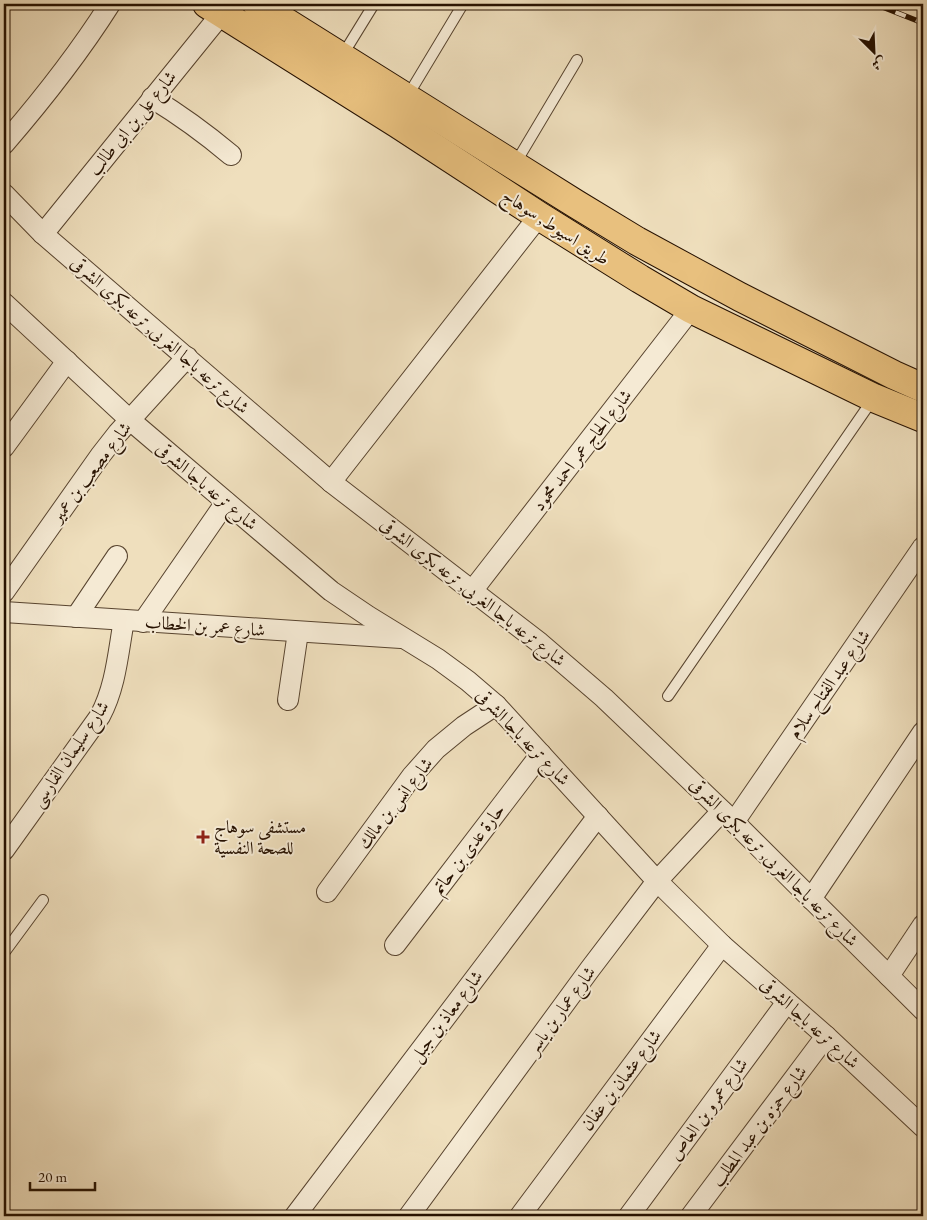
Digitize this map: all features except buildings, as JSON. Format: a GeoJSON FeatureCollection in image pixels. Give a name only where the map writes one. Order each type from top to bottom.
{"type":"FeatureCollection","features":[{"type":"Feature","properties":{"kind":"main road","name":"طريق اسيوط, سوهاج"},"geometry":{"type":"LineString","coordinates":[[257,4],[637,241],[806,331],[923,388]]}},
{"type":"Feature","properties":{"kind":"main road","name":"طريق اسيوط, سوهاج"},"geometry":{"type":"LineString","coordinates":[[215,8],[640,279],[692,309],[874,398],[923,418]]}},
{"type":"Feature","properties":{"kind":"main road"},"geometry":{"type":"LineString","coordinates":[[726,325],[735,322],[741,314],[743,305],[740,297]]}},
{"type":"Feature","properties":{"kind":"main road"},"geometry":{"type":"LineString","coordinates":[[794,359],[790,350],[790,340],[797,332],[806,331]]}},
{"type":"Feature","properties":{"kind":"street"},"geometry":{"type":"LineString","coordinates":[[4,144],[61,74],[110,4]]}},
{"type":"Feature","properties":{"kind":"street","name":"شارع على بن ابى طالب"},"geometry":{"type":"LineString","coordinates":[[43,234],[152,98],[215,8]]}},
{"type":"Feature","properties":{"kind":"street"},"geometry":{"type":"LineString","coordinates":[[152,98],[187,120],[231,156]]}},
{"type":"Feature","properties":{"kind":"street","name":"شارع ترعه باجا الغربى, ترعه بكرى الشرقى"},"geometry":{"type":"LineString","coordinates":[[5,199],[43,234],[331,482],[540,643],[604,698],[728,816],[923,1010]]}},
{"type":"Feature","properties":{"kind":"street"},"geometry":{"type":"LineString","coordinates":[[331,482],[539,216]]}},
{"type":"Feature","properties":{"kind":"street","name":"شارع ترعه باجا الشرقى"},"geometry":{"type":"LineString","coordinates":[[4,303],[130,420],[331,591],[368,616],[438,658],[496,705],[657,881],[722,944],[826,1036],[923,1127]]}},
{"type":"Feature","properties":{"kind":"street","name":"شارع الحاج عمر احمد محمود"},"geometry":{"type":"LineString","coordinates":[[472,591],[692,309]]}},
{"type":"Feature","properties":{"kind":"street","name":"شارع مصعب بن عمير"},"geometry":{"type":"LineString","coordinates":[[4,592],[100,456],[186,358]]}},
{"type":"Feature","properties":{"kind":"street"},"geometry":{"type":"LineString","coordinates":[[4,447],[67,362]]}},
{"type":"Feature","properties":{"kind":"street"},"geometry":{"type":"LineString","coordinates":[[133,621],[226,502]]}},
{"type":"Feature","properties":{"kind":"street","name":"شارع عبد الفتاح سلام"},"geometry":{"type":"LineString","coordinates":[[728,816],[923,547]]}},
{"type":"Feature","properties":{"kind":"street"},"geometry":{"type":"LineString","coordinates":[[76,617],[117,556]]}},
{"type":"Feature","properties":{"kind":"street","name":"شارع عمر بن الخطاب"},"geometry":{"type":"LineString","coordinates":[[4,612],[406,639]]}},
{"type":"Feature","properties":{"kind":"street","name":"شارع سليمان الفارسى"},"geometry":{"type":"LineString","coordinates":[[4,850],[108,703],[133,621]]}},
{"type":"Feature","properties":{"kind":"street"},"geometry":{"type":"LineString","coordinates":[[288,700],[298,632]]}},
{"type":"Feature","properties":{"kind":"street","name":"شارع انس بن مالك"},"geometry":{"type":"LineString","coordinates":[[328,892],[412,776],[436,749],[464,726],[496,705]]}},
{"type":"Feature","properties":{"kind":"street"},"geometry":{"type":"LineString","coordinates":[[811,899],[923,732]]}},
{"type":"Feature","properties":{"kind":"street","name":"حارة عدى بن حاتم"},"geometry":{"type":"LineString","coordinates":[[395,945],[541,754]]}},
{"type":"Feature","properties":{"kind":"street","name":"شارع معاذ بن جبل"},"geometry":{"type":"LineString","coordinates":[[295,1216],[598,816]]}},
{"type":"Feature","properties":{"kind":"street","name":"شارع عمار بن ياسر"},"geometry":{"type":"LineString","coordinates":[[409,1216],[657,881],[728,816]]}},
{"type":"Feature","properties":{"kind":"street"},"geometry":{"type":"LineString","coordinates":[[889,976],[923,924]]}},
{"type":"Feature","properties":{"kind":"street","name":"شارع عثمان بن عفان"},"geometry":{"type":"LineString","coordinates":[[520,1216],[722,944]]}},
{"type":"Feature","properties":{"kind":"street","name":"شارع عمرو بن العاص"},"geometry":{"type":"LineString","coordinates":[[629,1216],[787,1002]]}},
{"type":"Feature","properties":{"kind":"street","name":"شارع حمزه بن عبد المطلب"},"geometry":{"type":"LineString","coordinates":[[691,1216],[826,1036]]}},
{"type":"Feature","properties":{"kind":"lane"},"geometry":{"type":"LineString","coordinates":[[342,57],[374,4]]}},
{"type":"Feature","properties":{"kind":"lane"},"geometry":{"type":"LineString","coordinates":[[406,97],[463,4]]}},
{"type":"Feature","properties":{"kind":"lane"},"geometry":{"type":"LineString","coordinates":[[514,165],[577,60]]}},
{"type":"Feature","properties":{"kind":"lane"},"geometry":{"type":"LineString","coordinates":[[668,696],[874,398]]}},
{"type":"Feature","properties":{"kind":"lane"},"geometry":{"type":"LineString","coordinates":[[4,952],[43,900]]}},
{"type":"Feature","properties":{"kind":"railway"},"geometry":{"type":"LineString","coordinates":[[875,4],[923,23]]}},
{"type":"Feature","properties":{"kind":"place","name":"مستشفى سوهاج للصحة النفسية"},"geometry":{"type":"Point","coordinates":[203,837]}}]}
